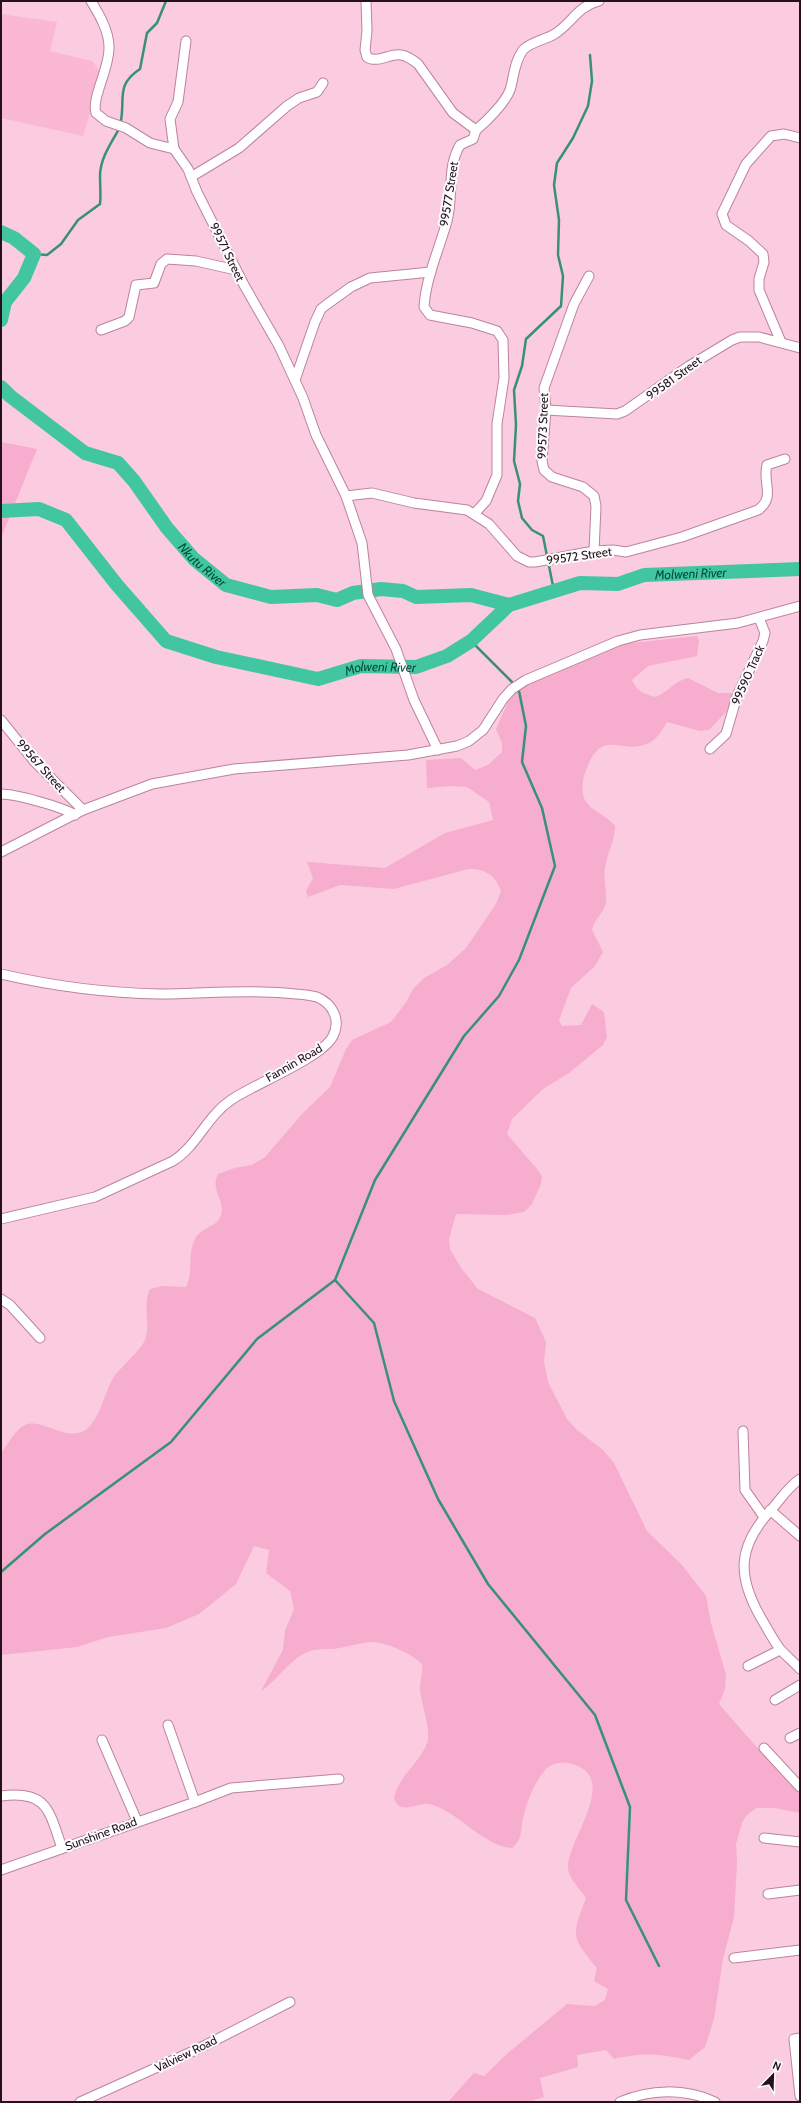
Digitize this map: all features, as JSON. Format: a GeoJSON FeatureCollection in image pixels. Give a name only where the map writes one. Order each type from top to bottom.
{"type":"FeatureCollection","features":[{"type":"Feature","properties":{"kind":"street"},"geometry":{"type":"LineString","coordinates":[[92,1],[110,45],[106,70],[95,100],[96,113],[106,121],[126,128],[150,143],[174,149],[170,119],[178,102],[186,41]]}},
{"type":"Feature","properties":{"kind":"street"},"geometry":{"type":"LineString","coordinates":[[366,1],[367,31],[365,50],[367,57],[376,60],[391,55],[401,55],[414,61],[418,64],[453,113],[476,130]]}},
{"type":"Feature","properties":{"kind":"street","name":"99577 Street"},"geometry":{"type":"LineString","coordinates":[[474,513],[486,501],[497,475],[497,424],[504,378],[501,336],[497,332],[472,323],[436,317],[427,313],[424,307],[431,272],[448,217],[451,196],[450,177],[456,152],[462,143],[472,139],[476,130],[487,120],[509,92],[515,66],[523,50],[530,45],[555,34],[568,23],[576,12],[582,7],[599,1]]}},
{"type":"Feature","properties":{"kind":"street"},"geometry":{"type":"LineString","coordinates":[[191,177],[239,148],[287,106],[299,98],[317,92],[323,83]]}},
{"type":"Feature","properties":{"kind":"street"},"geometry":{"type":"LineString","coordinates":[[781,342],[759,290],[764,262],[763,254],[749,241],[730,229],[726,225],[722,216],[724,208],[746,164],[771,136],[784,134],[800,138]]}},
{"type":"Feature","properties":{"kind":"street","name":"99571 Street"},"geometry":{"type":"LineString","coordinates":[[174,149],[191,177],[236,270],[279,346],[316,435],[346,496],[362,543],[367,591],[403,668],[414,700],[438,750]]}},
{"type":"Feature","properties":{"kind":"street"},"geometry":{"type":"LineString","coordinates":[[101,330],[122,322],[129,316],[136,285],[154,283],[161,264],[167,259],[196,261],[236,270]]}},
{"type":"Feature","properties":{"kind":"street"},"geometry":{"type":"LineString","coordinates":[[294,380],[315,322],[321,309],[326,305],[351,288],[370,278],[431,272]]}},
{"type":"Feature","properties":{"kind":"street","name":"99573 Street"},"geometry":{"type":"LineString","coordinates":[[588,276],[574,304],[546,380],[544,391],[546,410],[542,466],[552,477],[583,487],[594,496],[596,506],[594,551]]}},
{"type":"Feature","properties":{"kind":"street","name":"99581 Street"},"geometry":{"type":"LineString","coordinates":[[546,410],[617,414],[626,411],[689,366],[732,340],[747,336],[769,338],[800,348]]}},
{"type":"Feature","properties":{"kind":"street","name":"99572 Street"},"geometry":{"type":"LineString","coordinates":[[346,496],[372,493],[414,503],[459,508],[474,513],[489,524],[517,556],[529,562],[578,556],[594,551],[613,550],[626,552],[667,542],[758,510],[764,505],[769,495],[767,465],[785,459]]}},
{"type":"Feature","properties":{"kind":"street"},"geometry":{"type":"LineString","coordinates":[[1,852],[79,812],[152,784],[226,771],[408,755],[438,750],[469,741],[484,730],[503,699],[512,689],[526,680],[618,641],[640,635],[720,626],[759,618],[800,606]]}},
{"type":"Feature","properties":{"kind":"street","name":"99590 Track"},"geometry":{"type":"LineString","coordinates":[[710,748],[726,734],[737,696],[763,641],[765,633],[759,618]]}},
{"type":"Feature","properties":{"kind":"street","name":"99567 Street"},"geometry":{"type":"LineString","coordinates":[[1,720],[34,761],[79,812]]}},
{"type":"Feature","properties":{"kind":"street","name":"99567 Street"},"geometry":{"type":"LineString","coordinates":[[1,794],[21,797],[79,812]]}},
{"type":"Feature","properties":{"kind":"street","name":"Fannin Road"},"geometry":{"type":"LineString","coordinates":[[1,974],[55,986],[126,992],[165,994],[271,992],[305,995],[316,997],[329,1005],[336,1019],[336,1027],[328,1043],[302,1060],[249,1088],[230,1100],[212,1116],[184,1152],[173,1161],[95,1197],[1,1219]]}},
{"type":"Feature","properties":{"kind":"street"},"geometry":{"type":"LineString","coordinates":[[1,1299],[10,1305],[40,1338]]}},
{"type":"Feature","properties":{"kind":"street"},"geometry":{"type":"LineString","coordinates":[[743,1430],[742,1447],[745,1490],[767,1514],[800,1536]]}},
{"type":"Feature","properties":{"kind":"street"},"geometry":{"type":"LineString","coordinates":[[800,1479],[793,1484],[751,1534],[745,1554],[746,1588],[750,1598],[780,1650],[800,1669]]}},
{"type":"Feature","properties":{"kind":"street"},"geometry":{"type":"LineString","coordinates":[[748,1666],[780,1650]]}},
{"type":"Feature","properties":{"kind":"street"},"geometry":{"type":"LineString","coordinates":[[776,1700],[800,1685]]}},
{"type":"Feature","properties":{"kind":"street"},"geometry":{"type":"LineString","coordinates":[[168,1725],[194,1799]]}},
{"type":"Feature","properties":{"kind":"street"},"geometry":{"type":"LineString","coordinates":[[790,1738],[800,1733]]}},
{"type":"Feature","properties":{"kind":"street"},"geometry":{"type":"LineString","coordinates":[[102,1740],[137,1821]]}},
{"type":"Feature","properties":{"kind":"street"},"geometry":{"type":"LineString","coordinates":[[764,1748],[800,1787]]}},
{"type":"Feature","properties":{"kind":"street","name":"Sunshine Road"},"geometry":{"type":"LineString","coordinates":[[1,1870],[194,1799],[231,1788],[339,1779]]}},
{"type":"Feature","properties":{"kind":"street"},"geometry":{"type":"LineString","coordinates":[[1,1796],[23,1795],[43,1804],[51,1816],[62,1848]]}},
{"type":"Feature","properties":{"kind":"street"},"geometry":{"type":"LineString","coordinates":[[764,1838],[800,1842]]}},
{"type":"Feature","properties":{"kind":"street"},"geometry":{"type":"LineString","coordinates":[[768,1894],[800,1890]]}},
{"type":"Feature","properties":{"kind":"street"},"geometry":{"type":"LineString","coordinates":[[734,1958],[800,1950]]}},
{"type":"Feature","properties":{"kind":"street","name":"Valview Road"},"geometry":{"type":"LineString","coordinates":[[80,2102],[200,2048],[290,2002]]}},
{"type":"Feature","properties":{"kind":"street"},"geometry":{"type":"LineString","coordinates":[[797,2039],[800,2096]]}},
{"type":"Feature","properties":{"kind":"street"},"geometry":{"type":"LineString","coordinates":[[620,2102],[645,2093],[658,2092],[693,2095],[715,2102]]}},
{"type":"Feature","properties":{"kind":"shaded area"},"geometry":{"type":"Polygon","coordinates":[[[1,14],[57,22],[50,51],[92,61],[102,74],[83,136],[1,118],[1,14]]]}},
{"type":"Feature","properties":{"kind":"shaded area"},"geometry":{"type":"Polygon","coordinates":[[[1,442],[37,449],[1,538],[1,442]]]}},
{"type":"Feature","properties":{"kind":"shaded area"},"geometry":{"type":"Polygon","coordinates":[[[697,636],[699,641],[697,656],[648,666],[632,680],[641,692],[656,697],[683,679],[688,678],[718,693],[734,693],[726,712],[709,730],[700,731],[667,722],[662,731],[649,743],[628,747],[611,745],[604,746],[597,750],[584,776],[582,790],[585,800],[593,809],[608,819],[615,826],[614,837],[607,857],[604,876],[606,902],[592,930],[603,952],[595,966],[571,988],[559,1020],[562,1026],[581,1025],[592,1004],[604,1012],[607,1037],[603,1045],[569,1073],[543,1089],[512,1119],[507,1134],[542,1176],[541,1184],[532,1204],[524,1212],[507,1215],[456,1214],[449,1239],[450,1249],[461,1268],[478,1289],[535,1318],[546,1342],[544,1362],[548,1382],[567,1419],[577,1430],[603,1450],[614,1463],[647,1531],[681,1564],[706,1596],[711,1623],[726,1675],[725,1689],[719,1704],[782,1776],[800,1790],[800,1813],[775,1808],[756,1808],[746,1816],[742,1823],[736,1844],[737,1863],[734,1917],[723,1959],[714,2019],[705,2047],[689,2060],[669,2056],[652,2055],[634,2055],[614,2059],[606,2050],[577,2055],[578,2067],[540,2078],[544,2097],[528,2102],[448,2102],[474,2073],[484,2076],[508,2053],[567,2004],[594,2006],[605,2000],[608,1989],[594,1981],[597,1968],[582,1948],[576,1935],[578,1920],[586,1898],[572,1879],[568,1870],[571,1854],[589,1808],[592,1793],[591,1780],[584,1769],[568,1763],[556,1763],[546,1769],[532,1792],[523,1818],[518,1842],[512,1848],[493,1843],[451,1814],[434,1805],[427,1804],[402,1807],[399,1805],[394,1797],[397,1789],[405,1775],[424,1750],[428,1737],[427,1723],[420,1688],[422,1664],[412,1656],[398,1649],[376,1642],[366,1642],[336,1649],[315,1650],[307,1652],[294,1660],[261,1691],[283,1650],[285,1631],[294,1609],[290,1591],[266,1573],[269,1550],[254,1546],[236,1584],[199,1614],[166,1628],[108,1637],[77,1647],[1,1655],[1,1453],[21,1427],[32,1423],[71,1434],[79,1433],[87,1429],[99,1413],[112,1380],[140,1348],[145,1340],[147,1334],[146,1308],[150,1289],[162,1286],[186,1287],[190,1275],[191,1251],[195,1239],[198,1234],[219,1220],[221,1215],[222,1209],[216,1188],[216,1179],[218,1174],[235,1168],[252,1165],[265,1157],[302,1114],[330,1087],[346,1049],[352,1040],[391,1022],[407,1001],[413,989],[424,978],[447,965],[466,948],[496,904],[501,891],[496,880],[489,874],[484,871],[468,869],[394,889],[340,885],[308,897],[306,891],[313,878],[307,862],[385,868],[445,833],[493,820],[489,802],[467,787],[450,786],[427,788],[426,760],[461,758],[475,770],[488,765],[502,752],[502,743],[496,729],[508,702],[521,687],[623,644],[697,636]]]}},
{"type":"Feature","properties":{"kind":"waterway"},"geometry":{"type":"LineString","coordinates":[[121,121],[124,86],[127,80],[140,69],[147,33],[157,23],[166,1]]}},
{"type":"Feature","properties":{"kind":"waterway"},"geometry":{"type":"LineString","coordinates":[[554,591],[543,536],[532,530],[522,518],[518,501],[520,484],[514,461],[516,425],[514,390],[522,366],[526,339],[561,306],[563,276],[558,255],[559,220],[554,185],[557,163],[573,138],[588,106],[592,81],[590,55]]}},
{"type":"Feature","properties":{"kind":"waterway"},"geometry":{"type":"LineString","coordinates":[[34,254],[47,255],[61,244],[78,220],[100,204],[100,170],[106,151],[119,129]]}},
{"type":"Feature","properties":{"kind":"waterway","name":"Nkutu River"},"geometry":{"type":"LineString","coordinates":[[1,232],[14,238],[34,254],[24,278],[5,302],[1,320]]}},
{"type":"Feature","properties":{"kind":"waterway","name":"Nkutu River"},"geometry":{"type":"LineString","coordinates":[[1,387],[10,396],[85,453],[118,463],[134,481],[167,528],[194,559],[226,585],[271,597],[317,595],[337,600],[353,593],[381,589],[403,591],[416,597],[471,595],[509,605]]}},
{"type":"Feature","properties":{"kind":"waterway","name":"Molweni River"},"geometry":{"type":"LineString","coordinates":[[1,511],[39,509],[66,520],[117,585],[166,641],[216,657],[318,679],[361,666],[416,667],[447,656],[471,641],[509,605],[580,583],[618,584],[644,575],[800,569]]}},
{"type":"Feature","properties":{"kind":"waterway"},"geometry":{"type":"LineString","coordinates":[[471,641],[512,682]]}},
{"type":"Feature","properties":{"kind":"waterway"},"geometry":{"type":"LineString","coordinates":[[1,1572],[45,1534],[171,1442],[257,1339],[335,1280],[375,1180],[464,1036],[499,996],[519,960],[555,866],[542,808],[522,762],[526,726],[519,691]]}},
{"type":"Feature","properties":{"kind":"waterway"},"geometry":{"type":"LineString","coordinates":[[335,1280],[374,1323],[394,1401],[438,1499],[488,1584],[595,1715],[630,1807],[626,1900],[659,1966]]}}]}
